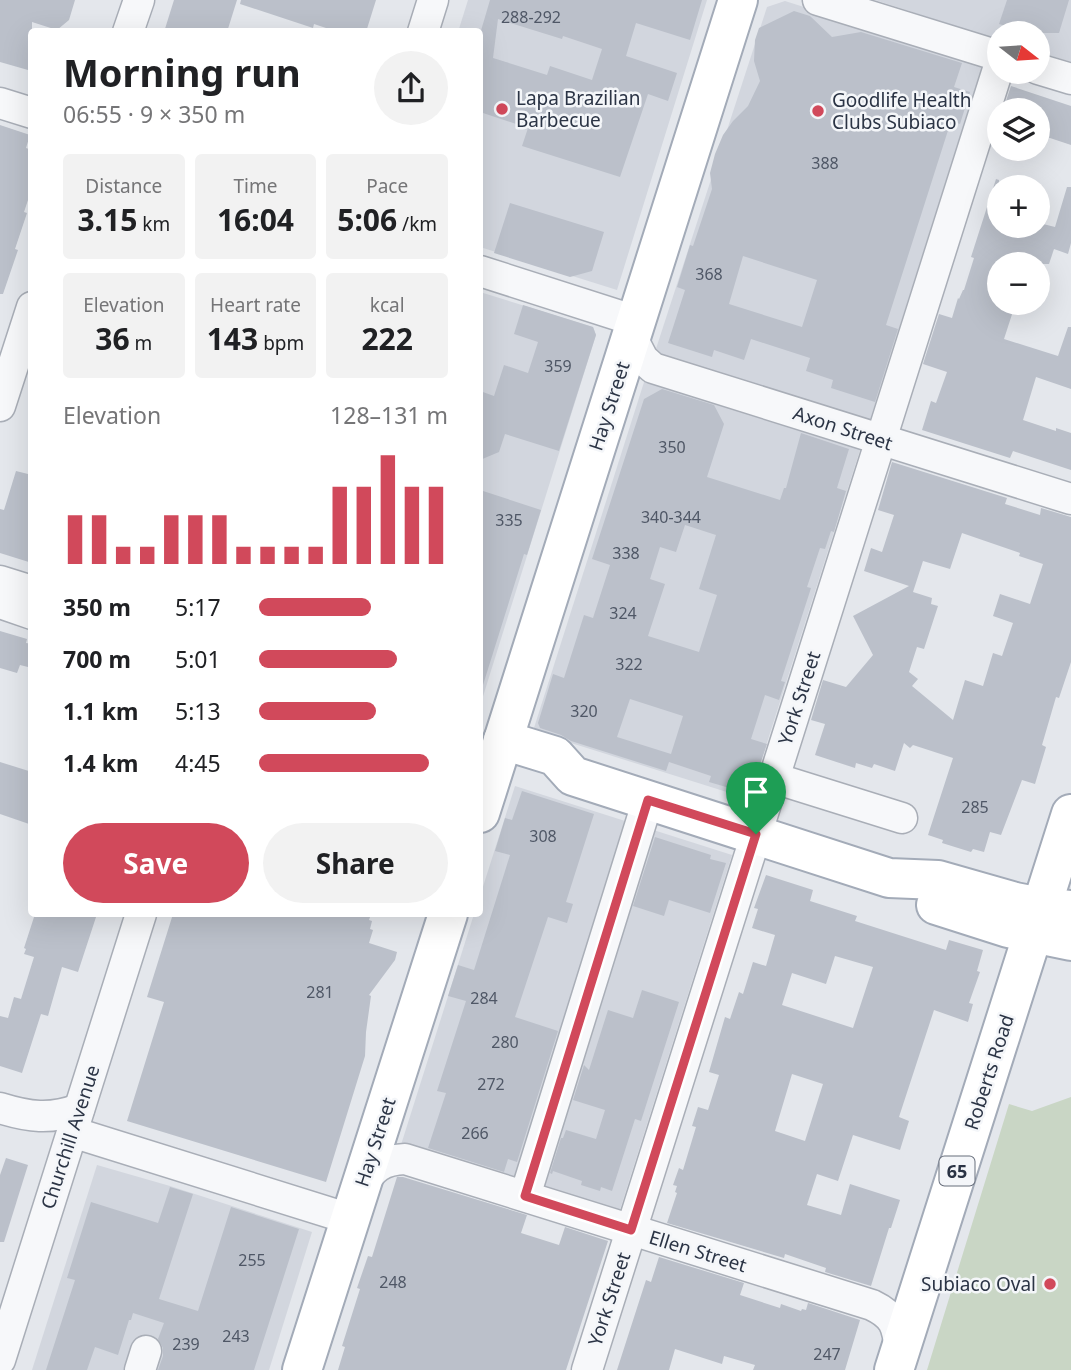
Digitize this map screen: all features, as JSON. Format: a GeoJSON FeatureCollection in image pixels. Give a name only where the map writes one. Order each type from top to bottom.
{"type":"FeatureCollection","features":[{"type":"Feature","properties":{"kind":"main road","name":"Hay Street"},"geometry":{"type":"LineString","coordinates":[[483,791],[489,748],[633,329],[739,7]]}},
{"type":"Feature","properties":{"kind":"main road"},"geometry":{"type":"LineString","coordinates":[[489,748],[549,780],[573,776],[889,878],[938,880],[1015,902],[1048,917],[1071,941]]}},
{"type":"Feature","properties":{"kind":"main road","name":"Roberts Road"},"geometry":{"type":"LineString","coordinates":[[897,1359],[1048,917],[1070,824]]}},
{"type":"Feature","properties":{"kind":"main road","name":"Hay Street"},"geometry":{"type":"LineString","coordinates":[[302,1370],[447,917]]}},
{"type":"Feature","properties":{"kind":"street"},"geometry":{"type":"LineString","coordinates":[[112,28],[121,0]]}},
{"type":"Feature","properties":{"kind":"street"},"geometry":{"type":"LineString","coordinates":[[129,28],[139,0]]}},
{"type":"Feature","properties":{"kind":"street"},"geometry":{"type":"LineString","coordinates":[[424,28],[433,0]]}},
{"type":"Feature","properties":{"kind":"street"},"geometry":{"type":"LineString","coordinates":[[818,0],[887,10],[987,51]]}},
{"type":"Feature","properties":{"kind":"street"},"geometry":{"type":"LineString","coordinates":[[1050,73],[1071,79]]}},
{"type":"Feature","properties":{"kind":"street","name":"York Street"},"geometry":{"type":"LineString","coordinates":[[587,1370],[705,977],[756,834],[993,84]]}},
{"type":"Feature","properties":{"kind":"street"},"geometry":{"type":"LineString","coordinates":[[0,103],[28,112]]}},
{"type":"Feature","properties":{"kind":"street"},"geometry":{"type":"LineString","coordinates":[[483,272],[633,329]]}},
{"type":"Feature","properties":{"kind":"street"},"geometry":{"type":"LineString","coordinates":[[0,406],[28,319]]}},
{"type":"Feature","properties":{"kind":"street","name":"Axon Street"},"geometry":{"type":"LineString","coordinates":[[633,329],[643,359],[653,368],[1071,499]]}},
{"type":"Feature","properties":{"kind":"street"},"geometry":{"type":"LineString","coordinates":[[0,581],[28,590]]}},
{"type":"Feature","properties":{"kind":"street"},"geometry":{"type":"LineString","coordinates":[[0,603],[28,613]]}},
{"type":"Feature","properties":{"kind":"street"},"geometry":{"type":"LineString","coordinates":[[774,778],[902,818]]}},
{"type":"Feature","properties":{"kind":"street"},"geometry":{"type":"LineString","coordinates":[[525,1196],[648,800]]}},
{"type":"Feature","properties":{"kind":"street","name":"Churchill Avenue"},"geometry":{"type":"LineString","coordinates":[[0,1360],[140,917]]}},
{"type":"Feature","properties":{"kind":"street"},"geometry":{"type":"LineString","coordinates":[[13,1112],[60,1115],[355,1203]]}},
{"type":"Feature","properties":{"kind":"street"},"geometry":{"type":"LineString","coordinates":[[13,1112],[48,1135],[63,1161]]}},
{"type":"Feature","properties":{"kind":"street","name":"Ellen Street"},"geometry":{"type":"LineString","coordinates":[[355,1203],[371,1171],[390,1160],[405,1159],[872,1305],[885,1311],[898,1329],[897,1359]]}},
{"type":"Feature","properties":{"kind":"shaded area"},"geometry":{"type":"Polygon","coordinates":[[[468,0],[707,0],[617,290],[483,248],[483,28],[459,28],[468,0]]]}},
{"type":"Feature","properties":{"kind":"shaded area"},"geometry":{"type":"Polygon","coordinates":[[[875,0],[1071,0],[1071,62],[1050,56],[1050,21],[987,21],[987,36],[875,0]]]}},
{"type":"Feature","properties":{"kind":"shaded area"},"geometry":{"type":"Polygon","coordinates":[[[785,1],[983,64],[868,426],[653,358],[767,7],[785,1]]]}},
{"type":"Feature","properties":{"kind":"shaded area"},"geometry":{"type":"Polygon","coordinates":[[[483,293],[593,327],[596,335],[483,696],[483,293]]]}},
{"type":"Feature","properties":{"kind":"shaded area"},"geometry":{"type":"Polygon","coordinates":[[[645,379],[861,447],[749,799],[533,731],[645,379]]]}},
{"type":"Feature","properties":{"kind":"shaded area"},"geometry":{"type":"Polygon","coordinates":[[[515,786],[732,855],[618,1216],[400,1148],[473,917],[483,917],[483,887],[515,786]]]}},
{"type":"Feature","properties":{"kind":"shaded area"},"geometry":{"type":"Polygon","coordinates":[[[97,1165],[312,1232],[269,1370],[32,1370],[97,1165]]]}},
{"type":"Feature","properties":{"kind":"green space"},"geometry":{"type":"Polygon","coordinates":[[[1071,1097],[1071,1370],[927,1370],[1009,1104],[1032,1111],[1071,1097]]]}},
{"type":"Feature","properties":{"kind":"building"},"geometry":{"type":"Polygon","coordinates":[[[0,0],[75,0],[69,20],[59,28],[32,22],[32,28],[28,28],[28,70],[0,62],[0,0]]]}},
{"type":"Feature","properties":{"kind":"building"},"geometry":{"type":"Polygon","coordinates":[[[174,0],[237,0],[228,28],[165,28],[174,0]]]}},
{"type":"Feature","properties":{"kind":"building"},"geometry":{"type":"Polygon","coordinates":[[[241,0],[376,0],[367,28],[326,28],[314,24],[313,28],[240,4],[241,0]]]}},
{"type":"Feature","properties":{"kind":"building"},"geometry":{"type":"Polygon","coordinates":[[[490,0],[702,0],[690,40],[636,23],[626,56],[677,73],[668,101],[648,94],[620,177],[522,146],[528,128],[483,113],[482,28],[490,0]],[[498,19],[493,58],[547,75],[550,66],[592,80],[602,49],[563,36],[562,39],[498,19]]]}},
{"type":"Feature","properties":{"kind":"building"},"geometry":{"type":"Polygon","coordinates":[[[1007,0],[1069,0],[1059,33],[1050,33],[1050,21],[1000,21],[1007,0]]]}},
{"type":"Feature","properties":{"kind":"building"},"geometry":{"type":"Polygon","coordinates":[[[794,11],[810,16],[832,37],[861,32],[962,63],[954,87],[970,92],[960,124],[951,121],[886,325],[898,329],[875,402],[831,388],[833,380],[806,371],[810,358],[751,339],[744,360],[714,350],[712,357],[668,343],[685,290],[677,287],[712,189],[710,173],[715,154],[723,135],[748,106],[760,81],[754,61],[755,40],[759,28],[794,11]],[[743,256],[729,304],[802,327],[817,280],[743,256]]]}},
{"type":"Feature","properties":{"kind":"building"},"geometry":{"type":"Polygon","coordinates":[[[1011,86],[1047,98],[1007,98],[1011,86]]]}},
{"type":"Feature","properties":{"kind":"building"},"geometry":{"type":"Polygon","coordinates":[[[1050,99],[1071,106],[1071,145],[1050,138],[1050,99]]]}},
{"type":"Feature","properties":{"kind":"building"},"geometry":{"type":"Polygon","coordinates":[[[0,125],[28,134],[28,200],[24,212],[27,213],[15,249],[18,250],[3,294],[0,294],[0,125]]]}},
{"type":"Feature","properties":{"kind":"building"},"geometry":{"type":"Polygon","coordinates":[[[1067,187],[1071,187],[1071,243],[1068,254],[1054,249],[1050,261],[1050,252],[987,252],[987,315],[1012,315],[1004,339],[1058,356],[1068,327],[1071,327],[1071,389],[1036,377],[1023,420],[1071,433],[1071,470],[1013,451],[1010,458],[922,430],[931,401],[936,403],[947,372],[923,364],[939,314],[952,318],[974,258],[971,257],[987,207],[987,238],[1050,238],[1050,226],[1055,227],[1067,187]]]}},
{"type":"Feature","properties":{"kind":"building"},"geometry":{"type":"Polygon","coordinates":[[[510,203],[604,232],[592,271],[570,277],[494,253],[510,203]]]}},
{"type":"Feature","properties":{"kind":"building"},"geometry":{"type":"Polygon","coordinates":[[[523,305],[593,327],[596,335],[559,451],[505,434],[499,452],[483,459],[483,392],[494,396],[504,365],[528,373],[538,342],[514,334],[523,305]]]}},
{"type":"Feature","properties":{"kind":"building"},"geometry":{"type":"Polygon","coordinates":[[[662,389],[714,405],[724,424],[707,477],[780,500],[786,488],[801,433],[849,449],[837,488],[846,491],[834,532],[831,531],[825,549],[820,548],[807,587],[811,588],[781,681],[785,682],[779,700],[765,695],[751,739],[767,744],[750,794],[709,782],[711,776],[669,762],[666,771],[571,741],[540,728],[538,723],[553,674],[564,678],[584,615],[593,618],[610,565],[592,559],[644,399],[662,389]],[[685,525],[676,552],[660,547],[650,579],[665,584],[648,636],[699,652],[717,595],[699,589],[716,535],[685,525]],[[630,699],[617,737],[671,754],[683,716],[630,699]]]}},
{"type":"Feature","properties":{"kind":"building"},"geometry":{"type":"Polygon","coordinates":[[[892,462],[1007,498],[1005,504],[1040,515],[1041,508],[1071,517],[1071,662],[1059,698],[1056,697],[1042,745],[1046,747],[1035,784],[1022,780],[1001,835],[990,832],[984,852],[973,849],[971,852],[942,843],[943,840],[928,835],[953,758],[913,745],[910,748],[904,743],[895,771],[874,764],[872,768],[856,763],[855,768],[815,755],[825,724],[811,720],[823,680],[846,687],[873,655],[853,616],[909,586],[864,571],[871,548],[882,552],[894,515],[878,510],[892,462]],[[962,533],[950,569],[923,561],[913,592],[932,598],[931,604],[938,606],[924,649],[917,647],[909,672],[918,679],[912,686],[953,720],[965,680],[983,686],[993,653],[1002,656],[1013,623],[993,616],[1000,594],[1030,604],[1043,564],[1019,556],[1020,553],[962,533]]]}},
{"type":"Feature","properties":{"kind":"building"},"geometry":{"type":"Polygon","coordinates":[[[16,471],[28,474],[28,562],[0,553],[0,509],[4,510],[16,471]]]}},
{"type":"Feature","properties":{"kind":"building"},"geometry":{"type":"Polygon","coordinates":[[[483,491],[541,510],[527,555],[524,554],[483,685],[483,491]]]}},
{"type":"Feature","properties":{"kind":"building"},"geometry":{"type":"Polygon","coordinates":[[[0,631],[27,639],[28,667],[20,665],[17,673],[0,668],[0,631]]]}},
{"type":"Feature","properties":{"kind":"building"},"geometry":{"type":"Polygon","coordinates":[[[0,762],[28,771],[28,824],[0,814],[0,762]]]}},
{"type":"Feature","properties":{"kind":"building"},"geometry":{"type":"Polygon","coordinates":[[[522,791],[594,814],[566,902],[573,904],[567,923],[548,917],[515,1017],[558,1031],[517,1162],[508,1159],[504,1172],[428,1148],[446,1093],[437,1091],[466,1001],[448,996],[458,965],[474,970],[510,855],[495,851],[505,818],[512,820],[522,791]]]}},
{"type":"Feature","properties":{"kind":"building"},"geometry":{"type":"Polygon","coordinates":[[[655,837],[711,855],[710,859],[726,863],[710,913],[669,900],[664,916],[633,906],[655,837]]]}},
{"type":"Feature","properties":{"kind":"building"},"geometry":{"type":"Polygon","coordinates":[[[766,875],[813,890],[810,901],[857,916],[855,921],[946,950],[949,940],[983,950],[977,971],[980,972],[969,1003],[973,1004],[968,1022],[934,1010],[899,1117],[909,1121],[900,1150],[853,1135],[838,1181],[817,1174],[807,1205],[841,1215],[850,1184],[900,1200],[871,1286],[825,1272],[826,1268],[785,1254],[784,1258],[667,1223],[677,1193],[677,1186],[673,1185],[679,1168],[683,1170],[696,1127],[692,1126],[698,1107],[708,1110],[719,1075],[709,1072],[725,1017],[730,1019],[739,992],[743,994],[753,962],[766,966],[775,935],[752,928],[758,909],[754,908],[766,875]],[[835,956],[826,984],[792,973],[782,1005],[853,1028],[873,967],[835,956]],[[792,1074],[775,1131],[805,1141],[823,1084],[792,1074]]]}},
{"type":"Feature","properties":{"kind":"building"},"geometry":{"type":"Polygon","coordinates":[[[34,917],[96,917],[78,972],[62,967],[48,1016],[41,1014],[22,1073],[0,1066],[0,1016],[8,1018],[14,997],[21,999],[34,957],[24,954],[34,917]]]}},
{"type":"Feature","properties":{"kind":"building"},"geometry":{"type":"Polygon","coordinates":[[[172,917],[370,917],[370,929],[373,930],[369,943],[397,952],[395,960],[369,995],[365,1056],[326,1182],[127,1121],[164,1002],[147,997],[172,917]]]}},
{"type":"Feature","properties":{"kind":"building"},"geometry":{"type":"Polygon","coordinates":[[[642,990],[679,1002],[641,1121],[635,1119],[612,1191],[601,1187],[600,1191],[581,1185],[582,1181],[553,1171],[550,1173],[566,1130],[596,1139],[605,1110],[573,1100],[584,1065],[589,1070],[608,1010],[633,1018],[642,990]]]}},
{"type":"Feature","properties":{"kind":"building"},"geometry":{"type":"Polygon","coordinates":[[[6,1158],[28,1165],[4,1242],[0,1242],[0,1175],[6,1158]]]}},
{"type":"Feature","properties":{"kind":"building"},"geometry":{"type":"Polygon","coordinates":[[[397,1177],[527,1215],[521,1233],[559,1245],[565,1227],[608,1241],[566,1370],[338,1370],[345,1347],[342,1346],[360,1289],[357,1288],[368,1256],[372,1257],[397,1177]]]}},
{"type":"Feature","properties":{"kind":"building"},"geometry":{"type":"Polygon","coordinates":[[[170,1187],[193,1194],[159,1299],[198,1311],[231,1207],[299,1229],[254,1370],[158,1370],[163,1348],[158,1339],[164,1323],[133,1313],[118,1355],[95,1347],[87,1370],[46,1370],[75,1280],[67,1278],[91,1202],[158,1223],[170,1187]]]}},
{"type":"Feature","properties":{"kind":"building"},"geometry":{"type":"Polygon","coordinates":[[[659,1257],[744,1283],[740,1295],[780,1308],[781,1304],[801,1311],[806,1310],[808,1303],[860,1320],[845,1370],[753,1370],[755,1365],[724,1356],[722,1364],[675,1349],[669,1370],[617,1370],[646,1280],[651,1282],[659,1257]]]}},
{"type":"Feature","properties":{"kind":"place","name":"Lapa Brazilian Barbecue"},"geometry":{"type":"Point","coordinates":[502,109]}},
{"type":"Feature","properties":{"kind":"place","name":"Goodlife Health Clubs Subiaco"},"geometry":{"type":"Point","coordinates":[818,111]}},
{"type":"Feature","properties":{"kind":"place","name":"Subiaco Oval"},"geometry":{"type":"Point","coordinates":[1050,1284]}},
{"type":"Feature","properties":{"kind":"route"},"geometry":{"type":"LineString","coordinates":[[648,800],[756,834],[631,1230],[525,1196],[648,800]]}}]}
